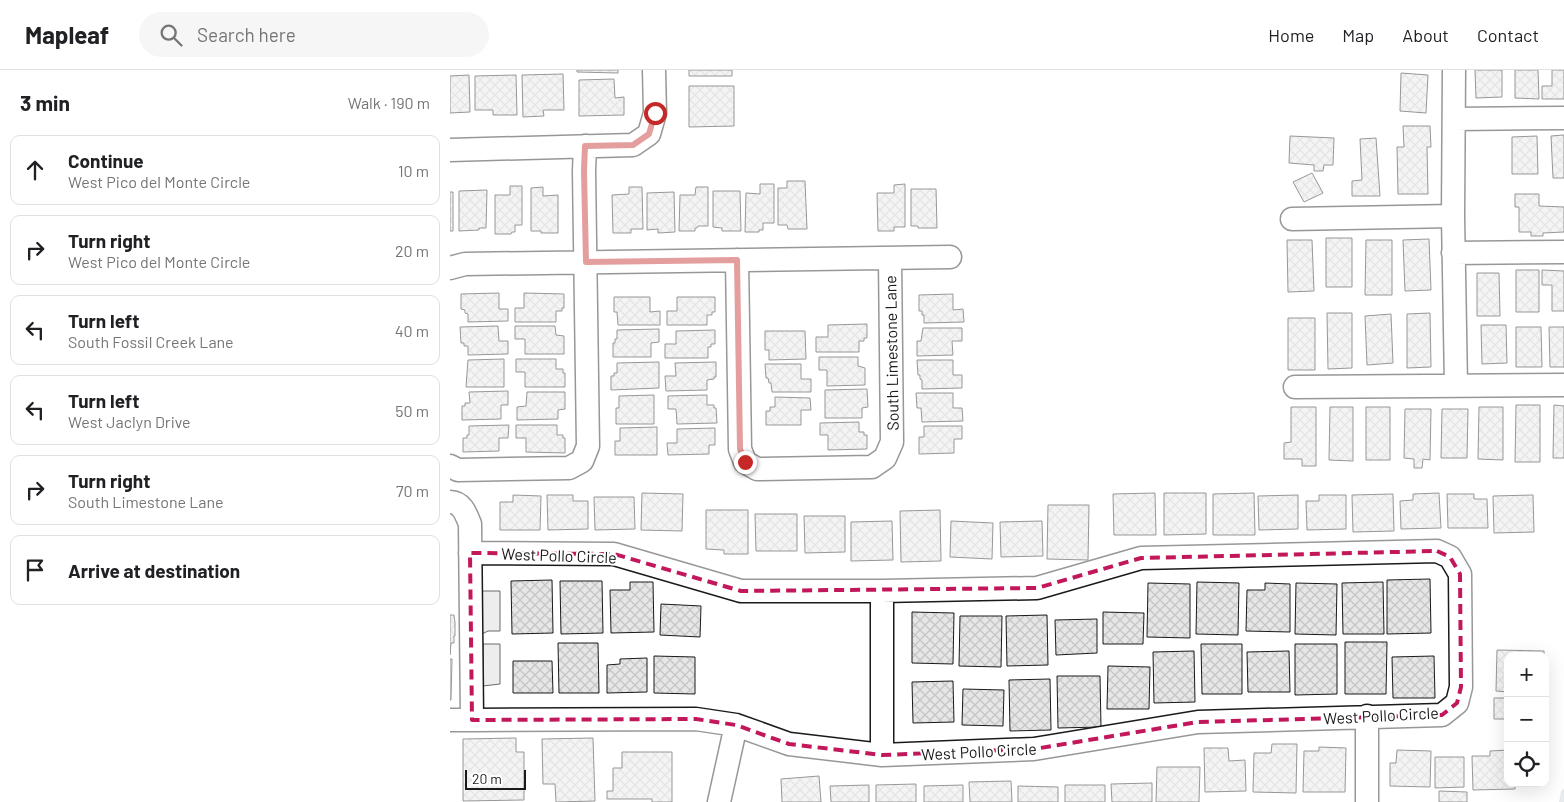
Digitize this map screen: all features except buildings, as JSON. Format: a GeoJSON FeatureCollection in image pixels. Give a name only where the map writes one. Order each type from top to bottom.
{"type":"FeatureCollection","features":[{"type":"Feature","properties":{"kind":"street"},"geometry":{"type":"LineString","coordinates":[[450,150],[633,145],[649,134],[655,113],[654,70]]}},
{"type":"Feature","properties":{"kind":"street"},"geometry":{"type":"LineString","coordinates":[[1454,70],[1453,252],[1456,385]]}},
{"type":"Feature","properties":{"kind":"street"},"geometry":{"type":"LineString","coordinates":[[1454,119],[1564,118]]}},
{"type":"Feature","properties":{"kind":"street"},"geometry":{"type":"LineString","coordinates":[[450,466],[458,470],[569,468],[582,461],[588,446],[585,146]]}},
{"type":"Feature","properties":{"kind":"street"},"geometry":{"type":"LineString","coordinates":[[1292,219],[1453,216]]}},
{"type":"Feature","properties":{"kind":"street"},"geometry":{"type":"LineString","coordinates":[[1453,252],[1564,252]]}},
{"type":"Feature","properties":{"kind":"street"},"geometry":{"type":"LineString","coordinates":[[450,268],[464,264],[950,257]]}},
{"type":"Feature","properties":{"kind":"street","name":"South Limestone Lane"},"geometry":{"type":"LineString","coordinates":[[737,260],[740,449],[745,462],[757,469],[872,467],[885,458],[892,442],[890,258]]}},
{"type":"Feature","properties":{"kind":"street"},"geometry":{"type":"LineString","coordinates":[[1294,387],[1564,385]]}},
{"type":"Feature","properties":{"kind":"street","name":"West Pollo Circle"},"geometry":{"type":"LineString","coordinates":[[450,502],[455,502],[464,509],[470,524],[461,720],[696,719],[736,725],[789,744],[882,755],[1034,750],[1198,722],[1442,715],[1457,703],[1461,687],[1460,574],[1450,557],[1437,551],[1141,558],[1037,588],[882,592],[740,591],[614,554],[470,553]]}},
{"type":"Feature","properties":{"kind":"street"},"geometry":{"type":"LineString","coordinates":[[882,592],[882,755]]}},
{"type":"Feature","properties":{"kind":"street"},"geometry":{"type":"LineString","coordinates":[[1367,716],[1367,802]]}},
{"type":"Feature","properties":{"kind":"street"},"geometry":{"type":"LineString","coordinates":[[719,802],[736,725]]}},
{"type":"Feature","properties":{"kind":"highlighted area"},"geometry":{"type":"Polygon","coordinates":[[[1437,551],[1450,557],[1460,574],[1461,687],[1457,703],[1442,715],[1198,722],[1034,749],[882,755],[789,744],[736,725],[696,719],[472,720],[470,553],[614,554],[741,591],[1037,588],[1141,558],[1437,551]]]}},
{"type":"Feature","properties":{"kind":"shaded area"},"geometry":{"type":"Polygon","coordinates":[[[482,591],[500,591],[500,631],[488,631],[482,634],[482,591]]]}},
{"type":"Feature","properties":{"kind":"shaded area"},"geometry":{"type":"Polygon","coordinates":[[[483,644],[500,644],[500,684],[483,686],[483,644]]]}},
{"type":"Feature","properties":{"kind":"waterway"},"geometry":{"type":"LineString","coordinates":[[1562,802],[1564,792]]}},
{"type":"Feature","properties":{"kind":"route"},"geometry":{"type":"LineString","coordinates":[[655,113],[649,134],[633,145],[585,146],[586,262],[737,260],[740,449],[745,462]]}}]}
